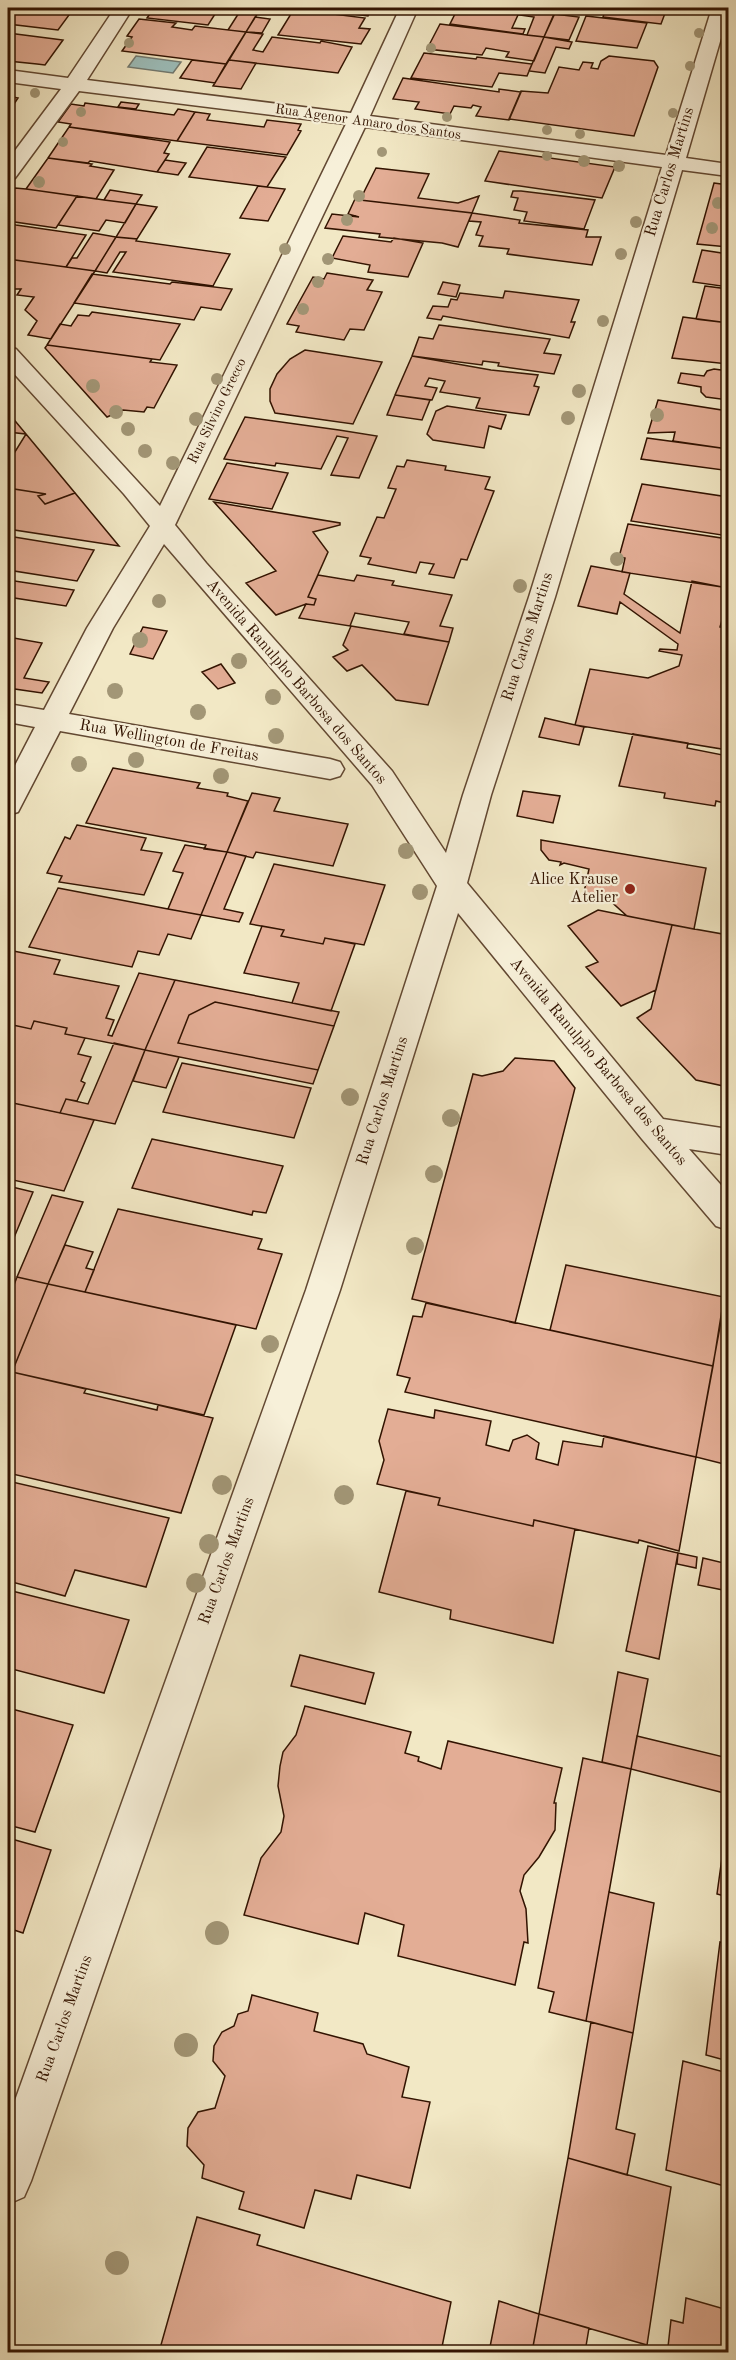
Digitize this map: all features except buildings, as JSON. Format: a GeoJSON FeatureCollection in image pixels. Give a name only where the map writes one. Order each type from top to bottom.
{"type":"FeatureCollection","features":[{"type":"Feature","properties":{"kind":"street"},"geometry":{"type":"LineString","coordinates":[[8,174],[74,84],[124,8]]}},
{"type":"Feature","properties":{"kind":"street","name":"Rua Silvino Grecco"},"geometry":{"type":"LineString","coordinates":[[8,805],[110,609],[163,525],[358,120],[409,8]]}},
{"type":"Feature","properties":{"kind":"street","name":"Rua Carlos Martins"},"geometry":{"type":"LineString","coordinates":[[8,2181],[323,1290],[452,885],[477,795],[542,597],[672,163],[721,8]]}},
{"type":"Feature","properties":{"kind":"street","name":"Rua Agenor Amaro dos Santos"},"geometry":{"type":"LineString","coordinates":[[8,76],[729,170]]}},
{"type":"Feature","properties":{"kind":"street","name":"Avenida Ranulpho Barbosa dos Santos"},"geometry":{"type":"LineString","coordinates":[[8,354],[133,489],[197,569],[382,778],[452,885],[652,1130],[729,1216]]}},
{"type":"Feature","properties":{"kind":"street","name":"Rua Wellington de Freitas"},"geometry":{"type":"LineString","coordinates":[[8,713],[330,769]]}},
{"type":"Feature","properties":{"kind":"street"},"geometry":{"type":"LineString","coordinates":[[652,1130],[729,1142]]}},
{"type":"Feature","properties":{"kind":"water"},"geometry":{"type":"Polygon","coordinates":[[[136,56],[181,62],[173,73],[128,67],[136,56]]]}},
{"type":"Feature","properties":{"kind":"place","name":"Alice Krause Atelier"},"geometry":{"type":"Point","coordinates":[630,889]}}]}
